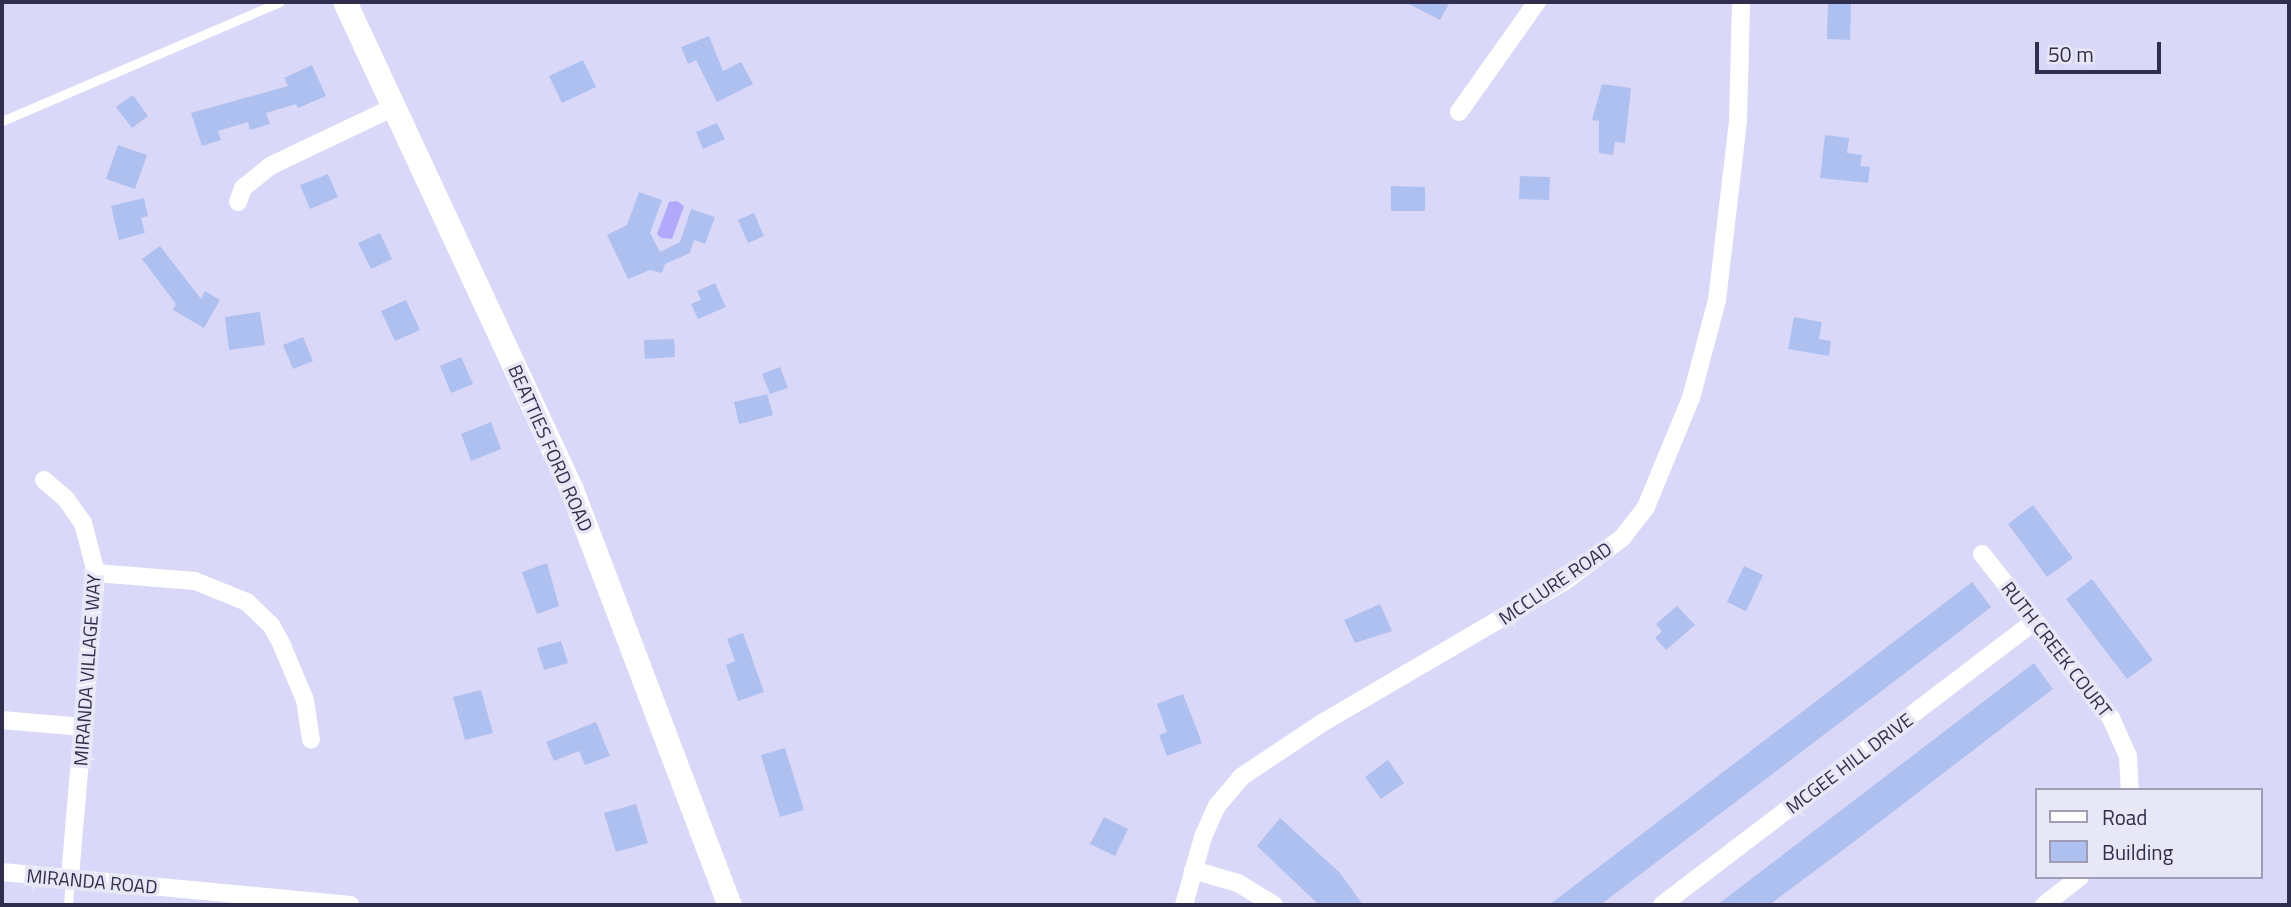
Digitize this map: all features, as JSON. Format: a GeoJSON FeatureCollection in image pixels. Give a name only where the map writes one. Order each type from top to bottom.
{"type":"FeatureCollection","features":[{"type":"Feature","properties":{"kind":"main road","name":"BEATTIES FORD ROAD"},"geometry":{"type":"LineString","coordinates":[[345,2],[572,490],[621,609],[730,905]]}},
{"type":"Feature","properties":{"kind":"street"},"geometry":{"type":"LineString","coordinates":[[1459,112],[1537,2]]}},
{"type":"Feature","properties":{"kind":"street","name":"MCCLURE ROAD"},"geometry":{"type":"LineString","coordinates":[[1184,905],[1193,870],[1217,806],[1241,778],[1322,723],[1565,581],[1622,538],[1646,507],[1691,398],[1717,300],[1738,120],[1741,2]]}},
{"type":"Feature","properties":{"kind":"street"},"geometry":{"type":"LineString","coordinates":[[237,202],[243,188],[270,166],[394,107]]}},
{"type":"Feature","properties":{"kind":"street","name":"MIRANDA VILLAGE WAY"},"geometry":{"type":"LineString","coordinates":[[44,480],[66,499],[83,523],[96,573],[70,879]]}},
{"type":"Feature","properties":{"kind":"street","name":"RUTH CREEK COURT"},"geometry":{"type":"LineString","coordinates":[[1982,554],[2118,729],[2128,756],[2130,788]]}},
{"type":"Feature","properties":{"kind":"street"},"geometry":{"type":"LineString","coordinates":[[96,573],[195,581],[247,602],[271,625],[281,643],[305,700],[312,740]]}},
{"type":"Feature","properties":{"kind":"street","name":"MCGEE HILL DRIVE"},"geometry":{"type":"LineString","coordinates":[[1662,905],[2035,621]]}},
{"type":"Feature","properties":{"kind":"street"},"geometry":{"type":"LineString","coordinates":[[2,720],[83,727]]}},
{"type":"Feature","properties":{"kind":"street"},"geometry":{"type":"LineString","coordinates":[[1193,870],[1238,883],[1274,905]]}},
{"type":"Feature","properties":{"kind":"street","name":"MIRANDA ROAD"},"geometry":{"type":"LineString","coordinates":[[2,872],[350,905]]}},
{"type":"Feature","properties":{"kind":"street"},"geometry":{"type":"LineString","coordinates":[[2044,905],[2077,879]]}},
{"type":"Feature","properties":{"kind":"lane"},"geometry":{"type":"LineString","coordinates":[[2,121],[280,2]]}},
{"type":"Feature","properties":{"kind":"lane"},"geometry":{"type":"LineString","coordinates":[[68,905],[70,879]]}},
{"type":"Feature","properties":{"kind":"shaded area"},"geometry":{"type":"Polygon","coordinates":[[[677,201],[684,206],[672,239],[661,238],[657,234],[669,202],[677,201]]]}},
{"type":"Feature","properties":{"kind":"building"},"geometry":{"type":"Polygon","coordinates":[[[1405,2],[1450,2],[1440,20],[1405,2]]]}},
{"type":"Feature","properties":{"kind":"building"},"geometry":{"type":"Polygon","coordinates":[[[1828,2],[1851,2],[1850,40],[1827,39],[1828,2]]]}},
{"type":"Feature","properties":{"kind":"building"},"geometry":{"type":"Polygon","coordinates":[[[709,36],[723,71],[741,62],[753,84],[717,102],[696,60],[688,64],[681,47],[709,36]]]}},
{"type":"Feature","properties":{"kind":"building"},"geometry":{"type":"Polygon","coordinates":[[[583,60],[596,87],[562,103],[549,76],[583,60]]]}},
{"type":"Feature","properties":{"kind":"building"},"geometry":{"type":"Polygon","coordinates":[[[312,65],[326,96],[298,108],[296,104],[266,113],[270,124],[250,130],[248,122],[218,131],[221,140],[202,146],[191,113],[288,86],[284,78],[312,65]]]}},
{"type":"Feature","properties":{"kind":"building"},"geometry":{"type":"Polygon","coordinates":[[[1602,84],[1631,88],[1625,143],[1615,142],[1613,155],[1599,153],[1599,121],[1592,120],[1602,84]]]}},
{"type":"Feature","properties":{"kind":"building"},"geometry":{"type":"Polygon","coordinates":[[[133,95],[148,116],[132,128],[116,107],[133,95]]]}},
{"type":"Feature","properties":{"kind":"building"},"geometry":{"type":"Polygon","coordinates":[[[717,123],[725,139],[703,149],[696,132],[717,123]]]}},
{"type":"Feature","properties":{"kind":"building"},"geometry":{"type":"Polygon","coordinates":[[[1825,135],[1849,138],[1847,153],[1862,155],[1860,166],[1870,167],[1868,183],[1820,178],[1825,135]]]}},
{"type":"Feature","properties":{"kind":"building"},"geometry":{"type":"Polygon","coordinates":[[[118,145],[147,155],[135,189],[106,179],[118,145]]]}},
{"type":"Feature","properties":{"kind":"building"},"geometry":{"type":"Polygon","coordinates":[[[328,174],[338,197],[310,209],[300,185],[328,174]]]}},
{"type":"Feature","properties":{"kind":"building"},"geometry":{"type":"Polygon","coordinates":[[[1520,176],[1550,177],[1549,200],[1519,199],[1520,176]]]}},
{"type":"Feature","properties":{"kind":"building"},"geometry":{"type":"Polygon","coordinates":[[[1391,186],[1425,187],[1425,211],[1391,211],[1391,186]]]}},
{"type":"Feature","properties":{"kind":"building"},"geometry":{"type":"Polygon","coordinates":[[[639,192],[662,200],[650,233],[660,252],[680,242],[691,209],[715,217],[705,244],[694,240],[690,253],[665,264],[662,273],[650,270],[628,279],[607,235],[627,225],[639,192]]]}},
{"type":"Feature","properties":{"kind":"building"},"geometry":{"type":"Polygon","coordinates":[[[144,198],[148,216],[141,218],[145,233],[119,240],[111,206],[144,198]]]}},
{"type":"Feature","properties":{"kind":"building"},"geometry":{"type":"Polygon","coordinates":[[[754,213],[764,236],[748,243],[738,220],[754,213]]]}},
{"type":"Feature","properties":{"kind":"building"},"geometry":{"type":"Polygon","coordinates":[[[380,233],[392,259],[371,269],[358,243],[380,233]]]}},
{"type":"Feature","properties":{"kind":"building"},"geometry":{"type":"Polygon","coordinates":[[[160,246],[201,299],[205,291],[220,300],[204,328],[173,310],[176,304],[142,259],[160,246]]]}},
{"type":"Feature","properties":{"kind":"building"},"geometry":{"type":"Polygon","coordinates":[[[715,283],[726,307],[698,319],[691,304],[701,300],[697,291],[715,283]]]}},
{"type":"Feature","properties":{"kind":"building"},"geometry":{"type":"Polygon","coordinates":[[[406,300],[420,330],[395,341],[381,311],[406,300]]]}},
{"type":"Feature","properties":{"kind":"building"},"geometry":{"type":"Polygon","coordinates":[[[260,312],[265,345],[229,350],[225,317],[260,312]]]}},
{"type":"Feature","properties":{"kind":"building"},"geometry":{"type":"Polygon","coordinates":[[[1794,317],[1822,322],[1819,339],[1831,341],[1829,356],[1788,349],[1794,317]]]}},
{"type":"Feature","properties":{"kind":"building"},"geometry":{"type":"Polygon","coordinates":[[[303,337],[313,361],[293,369],[283,345],[303,337]]]}},
{"type":"Feature","properties":{"kind":"building"},"geometry":{"type":"Polygon","coordinates":[[[674,339],[675,357],[645,359],[644,340],[674,339]]]}},
{"type":"Feature","properties":{"kind":"building"},"geometry":{"type":"Polygon","coordinates":[[[461,357],[473,384],[451,393],[440,366],[461,357]]]}},
{"type":"Feature","properties":{"kind":"building"},"geometry":{"type":"Polygon","coordinates":[[[780,367],[788,388],[770,394],[762,374],[780,367]]]}},
{"type":"Feature","properties":{"kind":"building"},"geometry":{"type":"Polygon","coordinates":[[[767,394],[773,415],[739,424],[734,402],[767,394]]]}},
{"type":"Feature","properties":{"kind":"building"},"geometry":{"type":"Polygon","coordinates":[[[491,422],[501,449],[471,461],[461,434],[491,422]]]}},
{"type":"Feature","properties":{"kind":"building"},"geometry":{"type":"Polygon","coordinates":[[[2033,505],[2073,558],[2047,577],[2008,524],[2033,505]]]}},
{"type":"Feature","properties":{"kind":"building"},"geometry":{"type":"Polygon","coordinates":[[[547,563],[559,606],[537,614],[522,572],[547,563]]]}},
{"type":"Feature","properties":{"kind":"building"},"geometry":{"type":"Polygon","coordinates":[[[1744,566],[1763,575],[1746,611],[1727,602],[1744,566]]]}},
{"type":"Feature","properties":{"kind":"building"},"geometry":{"type":"Polygon","coordinates":[[[2092,579],[2153,660],[2127,679],[2066,599],[2092,579]]]}},
{"type":"Feature","properties":{"kind":"building"},"geometry":{"type":"Polygon","coordinates":[[[1972,582],[1991,607],[1963,629],[1600,905],[1549,905],[1972,582]]]}},
{"type":"Feature","properties":{"kind":"building"},"geometry":{"type":"Polygon","coordinates":[[[1380,604],[1392,631],[1355,643],[1344,620],[1380,604]]]}},
{"type":"Feature","properties":{"kind":"building"},"geometry":{"type":"Polygon","coordinates":[[[1677,606],[1695,625],[1666,650],[1655,638],[1662,631],[1656,624],[1677,606]]]}},
{"type":"Feature","properties":{"kind":"building"},"geometry":{"type":"Polygon","coordinates":[[[743,633],[764,692],[738,701],[726,665],[735,661],[727,639],[743,633]]]}},
{"type":"Feature","properties":{"kind":"building"},"geometry":{"type":"Polygon","coordinates":[[[561,641],[568,663],[544,670],[537,648],[561,641]]]}},
{"type":"Feature","properties":{"kind":"building"},"geometry":{"type":"Polygon","coordinates":[[[2034,663],[2053,689],[1851,844],[1769,905],[1717,905],[2034,663]]]}},
{"type":"Feature","properties":{"kind":"building"},"geometry":{"type":"Polygon","coordinates":[[[481,690],[493,733],[465,740],[453,697],[481,690]]]}},
{"type":"Feature","properties":{"kind":"building"},"geometry":{"type":"Polygon","coordinates":[[[1183,694],[1202,743],[1167,756],[1159,735],[1167,732],[1157,704],[1183,694]]]}},
{"type":"Feature","properties":{"kind":"building"},"geometry":{"type":"Polygon","coordinates":[[[596,722],[610,756],[585,765],[579,751],[554,761],[546,742],[596,722]]]}},
{"type":"Feature","properties":{"kind":"building"},"geometry":{"type":"Polygon","coordinates":[[[785,748],[804,810],[780,817],[761,755],[785,748]]]}},
{"type":"Feature","properties":{"kind":"building"},"geometry":{"type":"Polygon","coordinates":[[[1388,760],[1404,783],[1381,799],[1365,777],[1388,760]]]}},
{"type":"Feature","properties":{"kind":"building"},"geometry":{"type":"Polygon","coordinates":[[[636,804],[648,843],[616,852],[604,813],[636,804]]]}},
{"type":"Feature","properties":{"kind":"building"},"geometry":{"type":"Polygon","coordinates":[[[1104,817],[1128,829],[1115,856],[1090,844],[1104,817]]]}},
{"type":"Feature","properties":{"kind":"building"},"geometry":{"type":"Polygon","coordinates":[[[1280,818],[1340,873],[1363,905],[1319,905],[1257,846],[1280,818]]]}}]}
